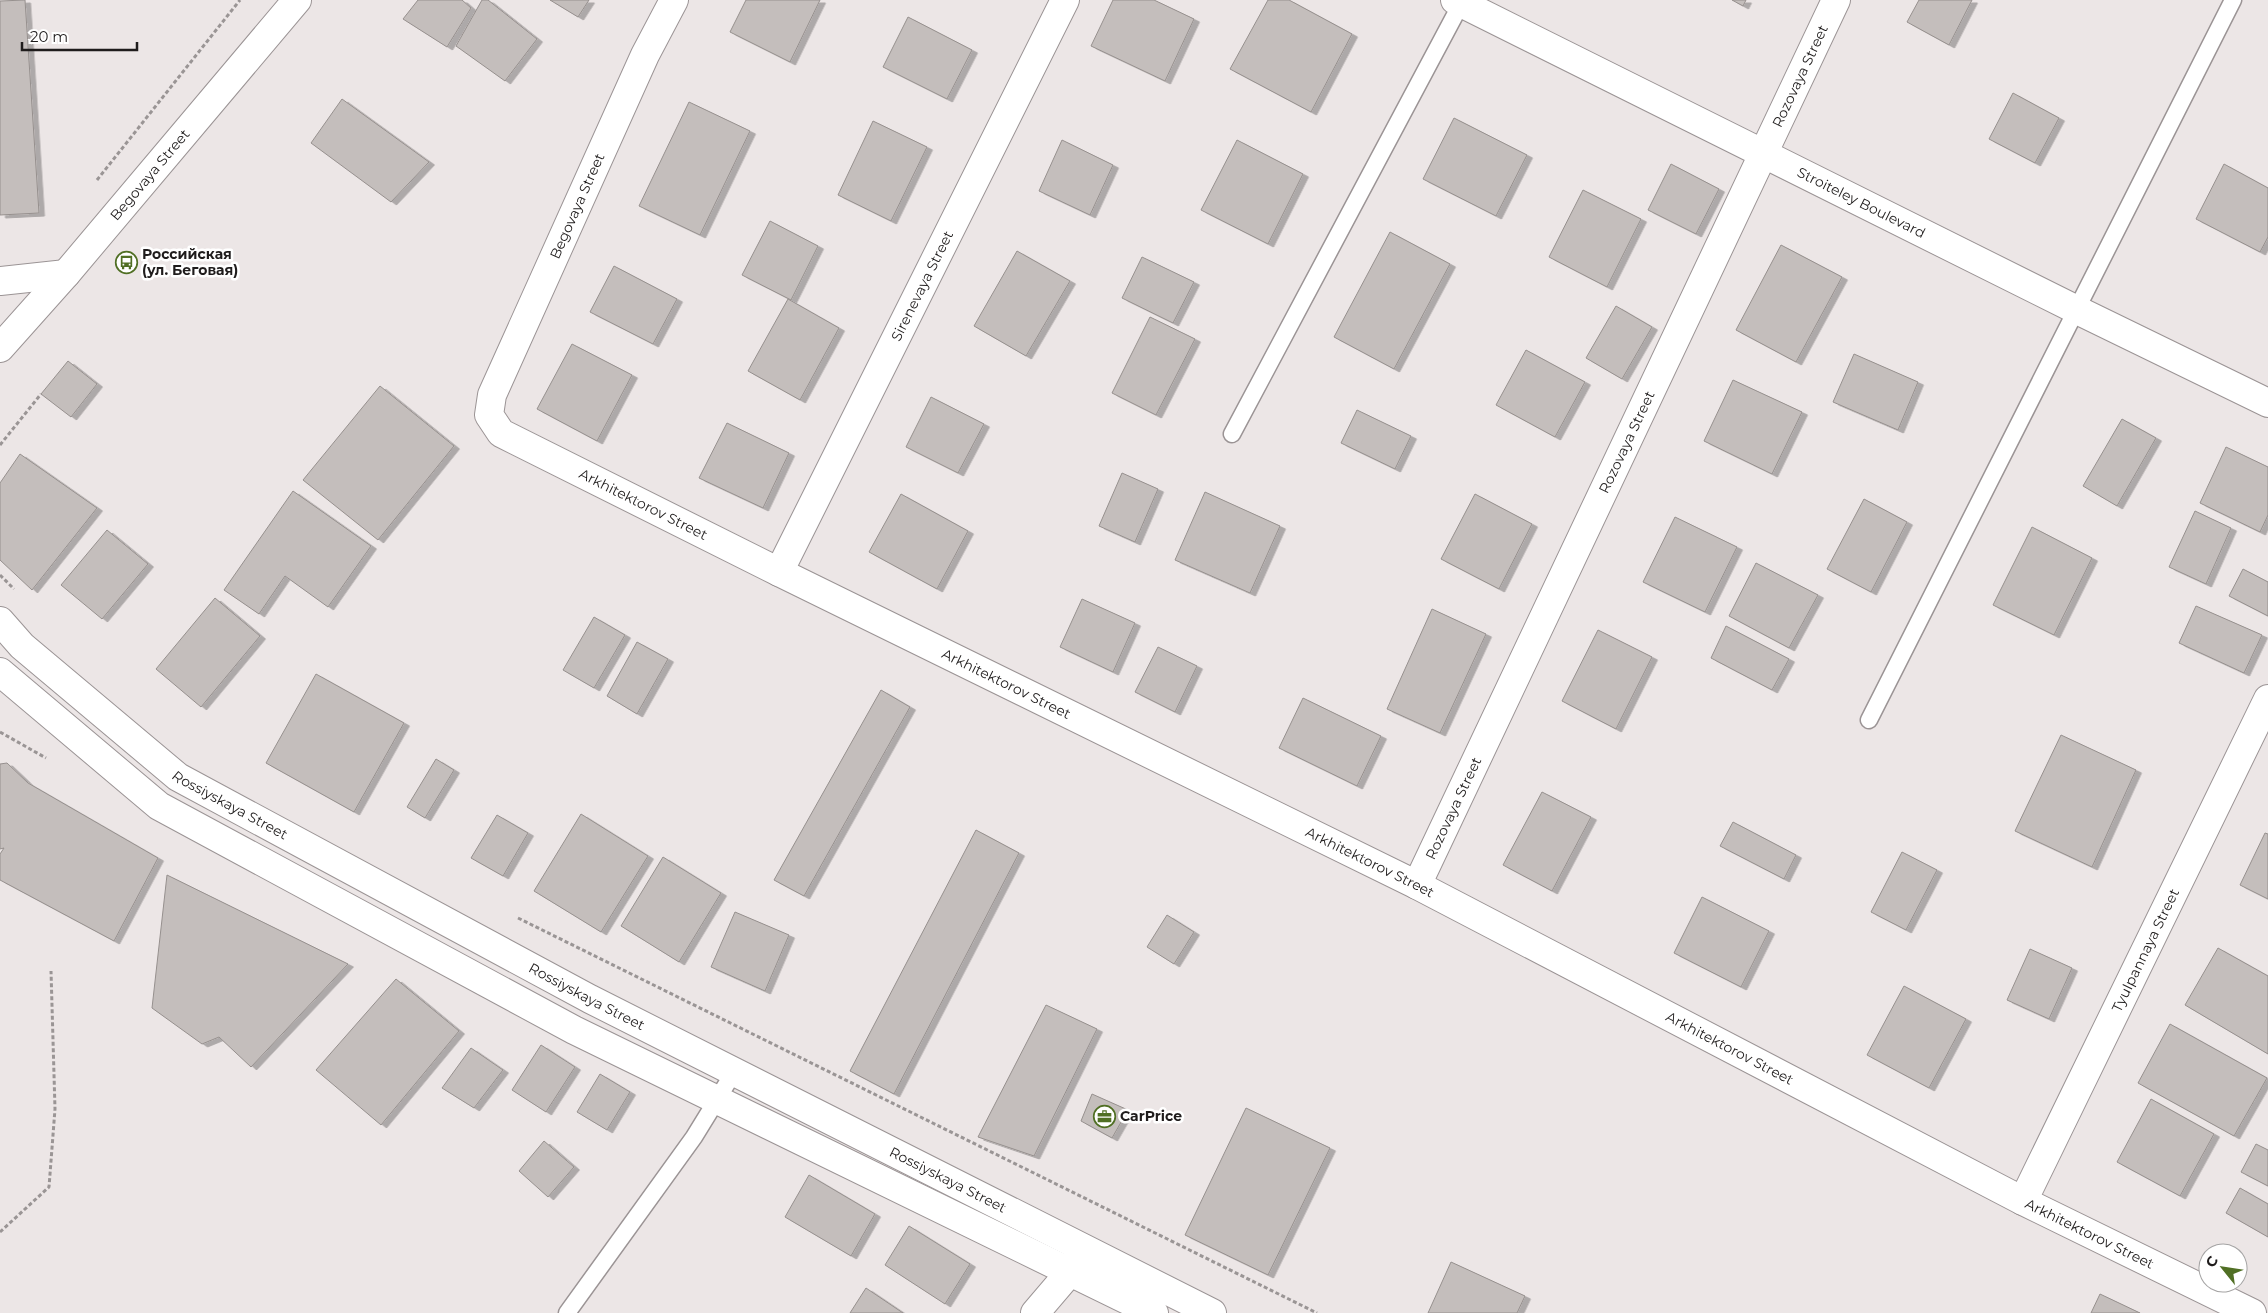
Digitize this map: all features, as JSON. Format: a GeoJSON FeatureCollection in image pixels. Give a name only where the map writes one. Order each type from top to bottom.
{"type":"FeatureCollection","features":[{"type":"Feature","properties":{"kind":"street","name":"Begovaya Street"},"geometry":{"type":"LineString","coordinates":[[0,348],[66,274],[297,0]]}},
{"type":"Feature","properties":{"kind":"street","name":"Begovaya Street"},"geometry":{"type":"LineString","coordinates":[[489,415],[492,395],[496,386],[645,55],[674,0]]}},
{"type":"Feature","properties":{"kind":"street","name":"Sirenevaya Street"},"geometry":{"type":"LineString","coordinates":[[779,572],[1065,0]]}},
{"type":"Feature","properties":{"kind":"street","name":"Rozovaya Street"},"geometry":{"type":"LineString","coordinates":[[1417,885],[1836,0]]}},
{"type":"Feature","properties":{"kind":"street","name":"Stroiteley Boulevard"},"geometry":{"type":"LineString","coordinates":[[1460,1],[1763,154],[2268,403]]}},
{"type":"Feature","properties":{"kind":"street"},"geometry":{"type":"LineString","coordinates":[[0,281],[66,274]]}},
{"type":"Feature","properties":{"kind":"street","name":"Arkhitektorov Street"},"geometry":{"type":"LineString","coordinates":[[489,415],[501,433],[779,572],[1417,885],[2023,1201],[2252,1313]]}},
{"type":"Feature","properties":{"kind":"street","name":"Rossiyskaya Street"},"geometry":{"type":"LineString","coordinates":[[0,621],[22,646],[178,777],[581,994],[734,1072],[1076,1260],[1154,1313]]}},
{"type":"Feature","properties":{"kind":"street","name":"Rossiyskaya Street"},"geometry":{"type":"LineString","coordinates":[[0,672],[159,806],[574,1030],[717,1100],[1076,1260],[1212,1313]]}},
{"type":"Feature","properties":{"kind":"street","name":"Tyulpannaya Street"},"geometry":{"type":"LineString","coordinates":[[2023,1201],[2268,700]]}},
{"type":"Feature","properties":{"kind":"street"},"geometry":{"type":"LineString","coordinates":[[1035,1313],[1076,1260]]}},
{"type":"Feature","properties":{"kind":"lane"},"geometry":{"type":"LineString","coordinates":[[1869,720],[2232,0]]}},
{"type":"Feature","properties":{"kind":"lane"},"geometry":{"type":"LineString","coordinates":[[1232,434],[1460,1]]}},
{"type":"Feature","properties":{"kind":"lane"},"geometry":{"type":"LineString","coordinates":[[567,1313],[694,1137],[734,1072]]}},
{"type":"Feature","properties":{"kind":"path"},"geometry":{"type":"LineString","coordinates":[[92,187],[240,0]]}},
{"type":"Feature","properties":{"kind":"path"},"geometry":{"type":"LineString","coordinates":[[0,445],[42,394]]}},
{"type":"Feature","properties":{"kind":"path"},"geometry":{"type":"LineString","coordinates":[[0,732],[6,736]]}},
{"type":"Feature","properties":{"kind":"path"},"geometry":{"type":"LineString","coordinates":[[516,918],[1318,1313]]}},
{"type":"Feature","properties":{"kind":"path"},"geometry":{"type":"LineString","coordinates":[[0,1232],[49,1187],[55,1109],[51,972]]}},
{"type":"Feature","properties":{"kind":"building"},"geometry":{"type":"Polygon","coordinates":[[[25,0],[39,213],[0,215],[0,1],[25,0]]]}},
{"type":"Feature","properties":{"kind":"building"},"geometry":{"type":"Polygon","coordinates":[[[418,0],[462,0],[471,8],[447,47],[403,19],[418,0]]]}},
{"type":"Feature","properties":{"kind":"building"},"geometry":{"type":"Polygon","coordinates":[[[482,0],[488,0],[537,39],[505,81],[456,46],[482,0]]]}},
{"type":"Feature","properties":{"kind":"building"},"geometry":{"type":"Polygon","coordinates":[[[550,0],[589,0],[578,17],[550,0]]]}},
{"type":"Feature","properties":{"kind":"building"},"geometry":{"type":"Polygon","coordinates":[[[746,0],[820,0],[790,62],[730,32],[746,0]]]}},
{"type":"Feature","properties":{"kind":"building"},"geometry":{"type":"Polygon","coordinates":[[[1113,0],[1154,0],[1194,19],[1165,81],[1091,46],[1113,0]]]}},
{"type":"Feature","properties":{"kind":"building"},"geometry":{"type":"Polygon","coordinates":[[[1268,0],[1289,0],[1352,34],[1311,112],[1230,69],[1268,0]]]}},
{"type":"Feature","properties":{"kind":"building"},"geometry":{"type":"Polygon","coordinates":[[[1732,0],[1746,0],[1743,6],[1732,0]]]}},
{"type":"Feature","properties":{"kind":"building"},"geometry":{"type":"Polygon","coordinates":[[[1919,0],[1972,0],[1949,45],[1907,22],[1919,0]]]}},
{"type":"Feature","properties":{"kind":"building"},"geometry":{"type":"Polygon","coordinates":[[[908,17],[972,50],[947,99],[883,67],[908,17]]]}},
{"type":"Feature","properties":{"kind":"building"},"geometry":{"type":"Polygon","coordinates":[[[2013,93],[2059,118],[2035,163],[1989,139],[2013,93]]]}},
{"type":"Feature","properties":{"kind":"building"},"geometry":{"type":"Polygon","coordinates":[[[342,99],[429,162],[391,202],[311,143],[342,99]]]}},
{"type":"Feature","properties":{"kind":"building"},"geometry":{"type":"Polygon","coordinates":[[[689,102],[750,131],[700,235],[639,206],[689,102]]]}},
{"type":"Feature","properties":{"kind":"building"},"geometry":{"type":"Polygon","coordinates":[[[1454,118],[1527,155],[1496,216],[1423,179],[1454,118]]]}},
{"type":"Feature","properties":{"kind":"building"},"geometry":{"type":"Polygon","coordinates":[[[873,121],[927,147],[891,221],[838,195],[873,121]]]}},
{"type":"Feature","properties":{"kind":"building"},"geometry":{"type":"Polygon","coordinates":[[[1062,140],[1113,165],[1090,215],[1039,191],[1062,140]]]}},
{"type":"Feature","properties":{"kind":"building"},"geometry":{"type":"Polygon","coordinates":[[[1237,140],[1303,174],[1268,244],[1201,210],[1237,140]]]}},
{"type":"Feature","properties":{"kind":"building"},"geometry":{"type":"Polygon","coordinates":[[[1671,164],[1719,189],[1696,234],[1648,210],[1671,164]]]}},
{"type":"Feature","properties":{"kind":"building"},"geometry":{"type":"Polygon","coordinates":[[[2224,164],[2268,188],[2268,237],[2260,252],[2196,219],[2224,164]]]}},
{"type":"Feature","properties":{"kind":"building"},"geometry":{"type":"Polygon","coordinates":[[[1583,190],[1641,219],[1607,287],[1549,257],[1583,190]]]}},
{"type":"Feature","properties":{"kind":"building"},"geometry":{"type":"Polygon","coordinates":[[[770,221],[818,246],[791,300],[742,275],[770,221]]]}},
{"type":"Feature","properties":{"kind":"building"},"geometry":{"type":"Polygon","coordinates":[[[1390,232],[1450,264],[1394,369],[1334,337],[1390,232]]]}},
{"type":"Feature","properties":{"kind":"building"},"geometry":{"type":"Polygon","coordinates":[[[1781,245],[1842,277],[1796,362],[1736,330],[1781,245]]]}},
{"type":"Feature","properties":{"kind":"building"},"geometry":{"type":"Polygon","coordinates":[[[1017,251],[1070,281],[1026,356],[974,326],[1017,251]]]}},
{"type":"Feature","properties":{"kind":"building"},"geometry":{"type":"Polygon","coordinates":[[[1142,257],[1194,282],[1173,323],[1122,298],[1142,257]]]}},
{"type":"Feature","properties":{"kind":"building"},"geometry":{"type":"Polygon","coordinates":[[[614,266],[677,299],[653,344],[590,312],[614,266]]]}},
{"type":"Feature","properties":{"kind":"building"},"geometry":{"type":"Polygon","coordinates":[[[788,299],[839,328],[800,400],[748,371],[788,299]]]}},
{"type":"Feature","properties":{"kind":"building"},"geometry":{"type":"Polygon","coordinates":[[[1616,306],[1652,327],[1622,379],[1586,358],[1616,306]]]}},
{"type":"Feature","properties":{"kind":"building"},"geometry":{"type":"Polygon","coordinates":[[[1150,317],[1195,339],[1156,415],[1112,393],[1150,317]]]}},
{"type":"Feature","properties":{"kind":"building"},"geometry":{"type":"Polygon","coordinates":[[[572,344],[632,375],[597,441],[537,409],[572,344]]]}},
{"type":"Feature","properties":{"kind":"building"},"geometry":{"type":"Polygon","coordinates":[[[1526,350],[1585,382],[1555,437],[1496,405],[1526,350]]]}},
{"type":"Feature","properties":{"kind":"building"},"geometry":{"type":"Polygon","coordinates":[[[1854,354],[1918,382],[1898,430],[1833,402],[1854,354]]]}},
{"type":"Feature","properties":{"kind":"building"},"geometry":{"type":"Polygon","coordinates":[[[68,361],[97,384],[71,417],[41,394],[68,361]]]}},
{"type":"Feature","properties":{"kind":"building"},"geometry":{"type":"Polygon","coordinates":[[[1733,380],[1802,412],[1772,474],[1704,441],[1733,380]]]}},
{"type":"Feature","properties":{"kind":"building"},"geometry":{"type":"Polygon","coordinates":[[[380,386],[454,446],[378,540],[303,480],[380,386]]]}},
{"type":"Feature","properties":{"kind":"building"},"geometry":{"type":"Polygon","coordinates":[[[931,397],[984,424],[958,473],[906,447],[931,397]]]}},
{"type":"Feature","properties":{"kind":"building"},"geometry":{"type":"Polygon","coordinates":[[[1357,410],[1411,436],[1395,469],[1341,443],[1357,410]]]}},
{"type":"Feature","properties":{"kind":"building"},"geometry":{"type":"Polygon","coordinates":[[[2122,419],[2156,438],[2117,506],[2083,486],[2122,419]]]}},
{"type":"Feature","properties":{"kind":"building"},"geometry":{"type":"Polygon","coordinates":[[[727,423],[789,453],[763,508],[699,478],[727,423]]]}},
{"type":"Feature","properties":{"kind":"building"},"geometry":{"type":"Polygon","coordinates":[[[2226,447],[2268,467],[2268,515],[2260,532],[2200,503],[2226,447]]]}},
{"type":"Feature","properties":{"kind":"building"},"geometry":{"type":"Polygon","coordinates":[[[20,454],[97,508],[32,590],[0,560],[0,483],[20,454]]]}},
{"type":"Feature","properties":{"kind":"building"},"geometry":{"type":"Polygon","coordinates":[[[1122,473],[1158,489],[1135,542],[1099,526],[1122,473]]]}},
{"type":"Feature","properties":{"kind":"building"},"geometry":{"type":"Polygon","coordinates":[[[293,491],[371,546],[328,607],[285,576],[259,614],[224,590],[293,491]]]}},
{"type":"Feature","properties":{"kind":"building"},"geometry":{"type":"Polygon","coordinates":[[[1205,492],[1280,526],[1250,593],[1175,560],[1205,492]]]}},
{"type":"Feature","properties":{"kind":"building"},"geometry":{"type":"Polygon","coordinates":[[[901,494],[968,531],[937,589],[869,552],[901,494]]]}},
{"type":"Feature","properties":{"kind":"building"},"geometry":{"type":"Polygon","coordinates":[[[1475,494],[1532,524],[1499,589],[1441,559],[1475,494]]]}},
{"type":"Feature","properties":{"kind":"building"},"geometry":{"type":"Polygon","coordinates":[[[1864,499],[1907,522],[1871,592],[1827,569],[1864,499]]]}},
{"type":"Feature","properties":{"kind":"building"},"geometry":{"type":"Polygon","coordinates":[[[2195,511],[2231,528],[2206,584],[2169,567],[2195,511]]]}},
{"type":"Feature","properties":{"kind":"building"},"geometry":{"type":"Polygon","coordinates":[[[1675,517],[1737,547],[1705,612],[1643,582],[1675,517]]]}},
{"type":"Feature","properties":{"kind":"building"},"geometry":{"type":"Polygon","coordinates":[[[2032,527],[2092,558],[2054,635],[1993,605],[2032,527]]]}},
{"type":"Feature","properties":{"kind":"building"},"geometry":{"type":"Polygon","coordinates":[[[107,530],[148,564],[102,619],[61,585],[107,530]]]}},
{"type":"Feature","properties":{"kind":"building"},"geometry":{"type":"Polygon","coordinates":[[[1756,563],[1818,595],[1789,648],[1729,616],[1756,563]]]}},
{"type":"Feature","properties":{"kind":"building"},"geometry":{"type":"Polygon","coordinates":[[[2243,569],[2268,582],[2268,616],[2229,596],[2243,569]]]}},
{"type":"Feature","properties":{"kind":"building"},"geometry":{"type":"Polygon","coordinates":[[[215,598],[260,636],[201,707],[156,669],[215,598]]]}},
{"type":"Feature","properties":{"kind":"building"},"geometry":{"type":"Polygon","coordinates":[[[1082,599],[1135,623],[1113,672],[1060,647],[1082,599]]]}},
{"type":"Feature","properties":{"kind":"building"},"geometry":{"type":"Polygon","coordinates":[[[2196,606],[2262,635],[2244,673],[2179,643],[2196,606]]]}},
{"type":"Feature","properties":{"kind":"building"},"geometry":{"type":"Polygon","coordinates":[[[1432,609],[1486,634],[1440,733],[1387,709],[1432,609]]]}},
{"type":"Feature","properties":{"kind":"building"},"geometry":{"type":"Polygon","coordinates":[[[594,617],[625,635],[594,688],[563,670],[594,617]]]}},
{"type":"Feature","properties":{"kind":"building"},"geometry":{"type":"Polygon","coordinates":[[[1726,626],[1789,659],[1772,690],[1711,658],[1726,626]]]}},
{"type":"Feature","properties":{"kind":"building"},"geometry":{"type":"Polygon","coordinates":[[[1598,630],[1652,657],[1616,729],[1562,701],[1598,630]]]}},
{"type":"Feature","properties":{"kind":"building"},"geometry":{"type":"Polygon","coordinates":[[[637,642],[668,659],[637,714],[607,696],[637,642]]]}},
{"type":"Feature","properties":{"kind":"building"},"geometry":{"type":"Polygon","coordinates":[[[1158,647],[1197,666],[1175,712],[1135,692],[1158,647]]]}},
{"type":"Feature","properties":{"kind":"building"},"geometry":{"type":"Polygon","coordinates":[[[316,674],[404,723],[354,812],[266,763],[316,674]]]}},
{"type":"Feature","properties":{"kind":"building"},"geometry":{"type":"Polygon","coordinates":[[[881,690],[910,707],[804,896],[774,880],[881,690]]]}},
{"type":"Feature","properties":{"kind":"building"},"geometry":{"type":"Polygon","coordinates":[[[1303,698],[1381,736],[1357,786],[1279,748],[1303,698]]]}},
{"type":"Feature","properties":{"kind":"building"},"geometry":{"type":"Polygon","coordinates":[[[2061,735],[2136,770],[2092,867],[2015,831],[2061,735]]]}},
{"type":"Feature","properties":{"kind":"building"},"geometry":{"type":"Polygon","coordinates":[[[436,759],[454,770],[425,818],[407,807],[436,759]]]}},
{"type":"Feature","properties":{"kind":"building"},"geometry":{"type":"Polygon","coordinates":[[[7,763],[28,783],[158,858],[114,941],[0,880],[0,854],[4,848],[0,849],[0,764],[7,763]]]}},
{"type":"Feature","properties":{"kind":"building"},"geometry":{"type":"Polygon","coordinates":[[[1542,792],[1591,817],[1552,891],[1503,865],[1542,792]]]}},
{"type":"Feature","properties":{"kind":"building"},"geometry":{"type":"Polygon","coordinates":[[[581,814],[648,856],[601,932],[534,891],[581,814]]]}},
{"type":"Feature","properties":{"kind":"building"},"geometry":{"type":"Polygon","coordinates":[[[497,815],[528,833],[503,876],[471,858],[497,815]]]}},
{"type":"Feature","properties":{"kind":"building"},"geometry":{"type":"Polygon","coordinates":[[[1733,822],[1796,855],[1784,879],[1720,846],[1733,822]]]}},
{"type":"Feature","properties":{"kind":"building"},"geometry":{"type":"Polygon","coordinates":[[[976,830],[1019,853],[894,1094],[850,1071],[976,830]]]}},
{"type":"Feature","properties":{"kind":"building"},"geometry":{"type":"Polygon","coordinates":[[[2265,833],[2268,834],[2268,899],[2240,885],[2265,833]]]}},
{"type":"Feature","properties":{"kind":"building"},"geometry":{"type":"Polygon","coordinates":[[[1902,852],[1937,870],[1906,930],[1871,912],[1902,852]]]}},
{"type":"Feature","properties":{"kind":"building"},"geometry":{"type":"Polygon","coordinates":[[[663,857],[721,893],[679,962],[621,926],[663,857]]]}},
{"type":"Feature","properties":{"kind":"building"},"geometry":{"type":"Polygon","coordinates":[[[167,875],[348,964],[251,1067],[219,1037],[202,1044],[152,1008],[167,875]]]}},
{"type":"Feature","properties":{"kind":"building"},"geometry":{"type":"Polygon","coordinates":[[[1702,897],[1769,931],[1741,987],[1674,953],[1702,897]]]}},
{"type":"Feature","properties":{"kind":"building"},"geometry":{"type":"Polygon","coordinates":[[[735,912],[789,935],[765,991],[711,967],[735,912]]]}},
{"type":"Feature","properties":{"kind":"building"},"geometry":{"type":"Polygon","coordinates":[[[1167,915],[1194,932],[1174,964],[1147,947],[1167,915]]]}},
{"type":"Feature","properties":{"kind":"building"},"geometry":{"type":"Polygon","coordinates":[[[2218,948],[2268,976],[2268,1054],[2185,1005],[2218,948]]]}},
{"type":"Feature","properties":{"kind":"building"},"geometry":{"type":"Polygon","coordinates":[[[2030,949],[2072,968],[2049,1019],[2007,1000],[2030,949]]]}},
{"type":"Feature","properties":{"kind":"building"},"geometry":{"type":"Polygon","coordinates":[[[396,979],[459,1031],[381,1125],[316,1070],[396,979]]]}},
{"type":"Feature","properties":{"kind":"building"},"geometry":{"type":"Polygon","coordinates":[[[1904,986],[1966,1019],[1929,1088],[1867,1055],[1904,986]]]}},
{"type":"Feature","properties":{"kind":"building"},"geometry":{"type":"Polygon","coordinates":[[[1046,1005],[1097,1029],[1034,1156],[978,1137],[1046,1005]]]}},
{"type":"Feature","properties":{"kind":"building"},"geometry":{"type":"Polygon","coordinates":[[[2170,1024],[2267,1078],[2234,1136],[2138,1083],[2170,1024]]]}},
{"type":"Feature","properties":{"kind":"building"},"geometry":{"type":"Polygon","coordinates":[[[541,1045],[575,1067],[546,1112],[512,1090],[541,1045]]]}},
{"type":"Feature","properties":{"kind":"building"},"geometry":{"type":"Polygon","coordinates":[[[471,1048],[503,1070],[474,1108],[442,1088],[471,1048]]]}},
{"type":"Feature","properties":{"kind":"building"},"geometry":{"type":"Polygon","coordinates":[[[600,1074],[630,1092],[607,1130],[577,1112],[600,1074]]]}},
{"type":"Feature","properties":{"kind":"building"},"geometry":{"type":"Polygon","coordinates":[[[1092,1094],[1128,1110],[1112,1138],[1081,1121],[1092,1094]]]}},
{"type":"Feature","properties":{"kind":"building"},"geometry":{"type":"Polygon","coordinates":[[[2151,1099],[2214,1134],[2180,1196],[2117,1162],[2151,1099]]]}},
{"type":"Feature","properties":{"kind":"building"},"geometry":{"type":"Polygon","coordinates":[[[1246,1108],[1330,1148],[1268,1275],[1185,1235],[1246,1108]]]}},
{"type":"Feature","properties":{"kind":"building"},"geometry":{"type":"Polygon","coordinates":[[[544,1141],[574,1167],[548,1197],[519,1171],[544,1141]]]}},
{"type":"Feature","properties":{"kind":"building"},"geometry":{"type":"Polygon","coordinates":[[[2256,1144],[2268,1150],[2268,1186],[2241,1172],[2256,1144]]]}},
{"type":"Feature","properties":{"kind":"building"},"geometry":{"type":"Polygon","coordinates":[[[809,1175],[875,1214],[851,1256],[785,1217],[809,1175]]]}},
{"type":"Feature","properties":{"kind":"building"},"geometry":{"type":"Polygon","coordinates":[[[2240,1188],[2268,1204],[2268,1237],[2226,1213],[2240,1188]]]}},
{"type":"Feature","properties":{"kind":"building"},"geometry":{"type":"Polygon","coordinates":[[[909,1226],[970,1264],[945,1304],[885,1265],[909,1226]]]}},
{"type":"Feature","properties":{"kind":"building"},"geometry":{"type":"Polygon","coordinates":[[[1451,1262],[1525,1296],[1517,1313],[1428,1313],[1451,1262]]]}},
{"type":"Feature","properties":{"kind":"building"},"geometry":{"type":"Polygon","coordinates":[[[866,1288],[903,1313],[850,1313],[866,1288]]]}},
{"type":"Feature","properties":{"kind":"building"},"geometry":{"type":"Polygon","coordinates":[[[2100,1294],[2140,1313],[2091,1313],[2100,1294]]]}},
{"type":"Feature","properties":{"kind":"place","name":"Российская (ул. Беговая)"},"geometry":{"type":"Point","coordinates":[126,262]}},
{"type":"Feature","properties":{"kind":"place","name":"CarPrice"},"geometry":{"type":"Point","coordinates":[1104,1116]}}]}
